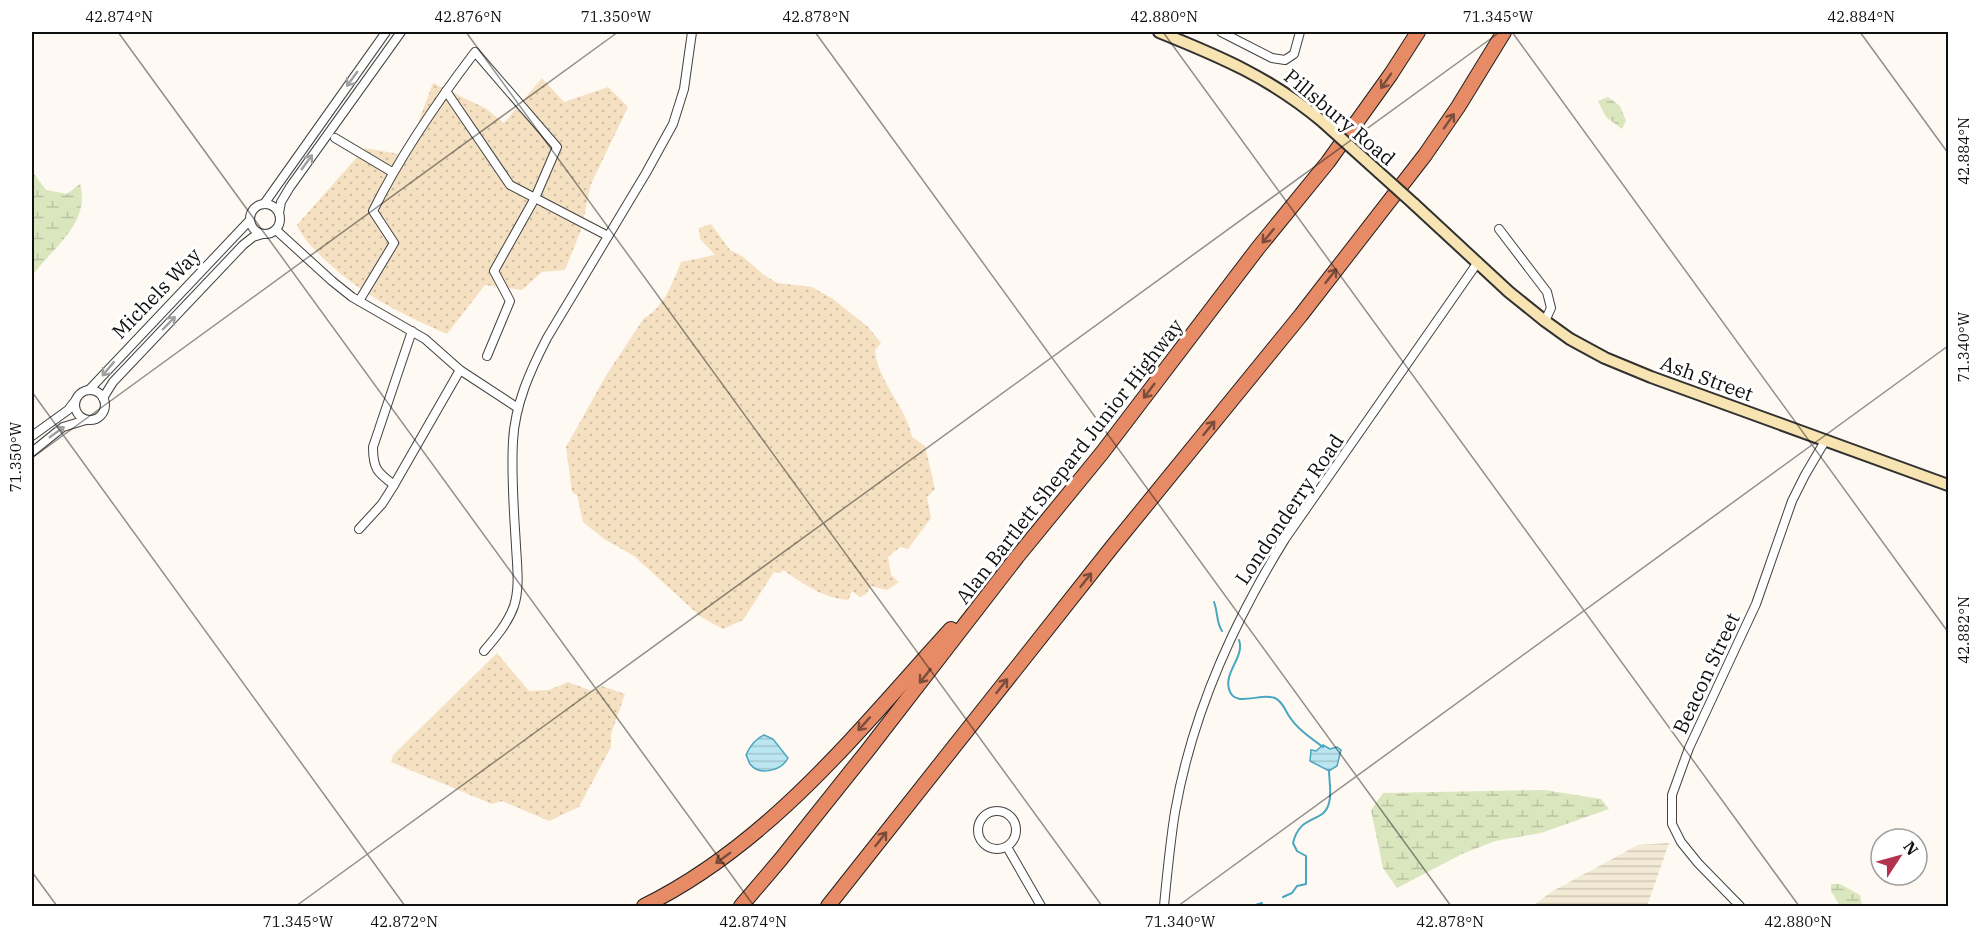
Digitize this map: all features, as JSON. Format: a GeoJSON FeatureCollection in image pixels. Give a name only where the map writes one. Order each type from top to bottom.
{"type":"FeatureCollection","features":[{"type":"Feature","properties":{"kind":"highway","name":"Alan Bartlett Shepard Junior Highway"},"geometry":{"type":"LineString","coordinates":[[741,906],[868,750],[1017,557],[1102,453],[1258,248],[1328,162],[1418,32]]}},
{"type":"Feature","properties":{"kind":"highway"},"geometry":{"type":"LineString","coordinates":[[830,906],[1105,556],[1301,315],[1418,164],[1458,107],[1504,32]]}},
{"type":"Feature","properties":{"kind":"highway"},"geometry":{"type":"LineString","coordinates":[[644,906],[708,869],[785,808],[821,772],[1017,557]]}},
{"type":"Feature","properties":{"kind":"street"},"geometry":{"type":"LineString","coordinates":[[386,32],[264,204],[254,208],[250,220],[255,230],[263,234],[276,230],[280,222],[281,202],[290,187],[401,32]]}},
{"type":"Feature","properties":{"kind":"street"},"geometry":{"type":"LineString","coordinates":[[484,651],[506,624],[516,594],[512,473],[513,440],[518,408],[536,359],[667,136],[679,106],[692,32]]}},
{"type":"Feature","properties":{"kind":"street","name":"Pillsbury Road"},"geometry":{"type":"LineString","coordinates":[[1159,32],[1177,35],[1267,81],[1300,103],[1478,262]]}},
{"type":"Feature","properties":{"kind":"street"},"geometry":{"type":"LineString","coordinates":[[1221,32],[1272,58],[1285,60],[1294,54],[1300,32]]}},
{"type":"Feature","properties":{"kind":"street"},"geometry":{"type":"LineString","coordinates":[[359,301],[394,243],[373,211],[392,172],[475,52],[557,147],[535,198],[494,271],[510,301],[488,356]]}},
{"type":"Feature","properties":{"kind":"street"},"geometry":{"type":"LineString","coordinates":[[446,91],[510,185],[608,236]]}},
{"type":"Feature","properties":{"kind":"street"},"geometry":{"type":"LineString","coordinates":[[335,138],[392,172]]}},
{"type":"Feature","properties":{"kind":"street"},"geometry":{"type":"LineString","coordinates":[[264,204],[273,206],[279,213]]}},
{"type":"Feature","properties":{"kind":"street","name":"Michels Way"},"geometry":{"type":"LineString","coordinates":[[89,390],[250,220]]}},
{"type":"Feature","properties":{"kind":"street"},"geometry":{"type":"LineString","coordinates":[[1499,228],[1547,291],[1551,308],[1545,321]]}},
{"type":"Feature","properties":{"kind":"street"},"geometry":{"type":"LineString","coordinates":[[276,230],[332,281],[359,301],[412,331],[435,347],[460,370],[518,408]]}},
{"type":"Feature","properties":{"kind":"street","name":"Michels Way"},"geometry":{"type":"LineString","coordinates":[[103,398],[113,382],[243,245],[253,237],[263,234]]}},
{"type":"Feature","properties":{"kind":"street","name":"Ash Street"},"geometry":{"type":"LineString","coordinates":[[1478,262],[1545,321],[1570,339],[1623,367],[1948,485]]}},
{"type":"Feature","properties":{"kind":"street","name":"Londonderry Road"},"geometry":{"type":"LineString","coordinates":[[1164,906],[1173,830],[1185,768],[1203,705],[1233,631],[1285,539],[1478,262]]}},
{"type":"Feature","properties":{"kind":"street"},"geometry":{"type":"LineString","coordinates":[[394,485],[382,476],[373,464],[373,447],[412,331]]}},
{"type":"Feature","properties":{"kind":"street"},"geometry":{"type":"LineString","coordinates":[[359,529],[382,504],[460,370]]}},
{"type":"Feature","properties":{"kind":"street"},"geometry":{"type":"LineString","coordinates":[[32,436],[68,410],[81,393],[89,390],[97,392],[103,398],[105,403],[103,412],[96,418],[63,428],[32,452]]}},
{"type":"Feature","properties":{"kind":"street"},"geometry":{"type":"LineString","coordinates":[[76,400],[76,410],[82,418],[87,419]]}},
{"type":"Feature","properties":{"kind":"street","name":"Beacon Street"},"geometry":{"type":"LineString","coordinates":[[1740,906],[1681,842],[1672,825],[1672,795],[1689,748],[1756,604],[1792,501],[1825,441]]}},
{"type":"Feature","properties":{"kind":"street"},"geometry":{"type":"LineString","coordinates":[[997,811],[1013,819],[1016,825],[1015,837],[1007,847],[995,849],[988,847],[980,838],[978,826],[985,815],[997,811]]}},
{"type":"Feature","properties":{"kind":"street"},"geometry":{"type":"LineString","coordinates":[[1007,847],[1041,906]]}},
{"type":"Feature","properties":{"kind":"shaded area"},"geometry":{"type":"Polygon","coordinates":[[[1669,843],[1647,906],[1533,906],[1551,892],[1638,845],[1669,843]]]}},
{"type":"Feature","properties":{"kind":"green space"},"geometry":{"type":"Polygon","coordinates":[[[1608,97],[1620,106],[1626,121],[1622,129],[1606,117],[1598,101],[1608,97]]]}},
{"type":"Feature","properties":{"kind":"green space"},"geometry":{"type":"Polygon","coordinates":[[[32,171],[46,190],[67,194],[80,184],[82,198],[80,211],[68,234],[32,276],[32,171]]]}},
{"type":"Feature","properties":{"kind":"green space"},"geometry":{"type":"Polygon","coordinates":[[[1544,790],[1601,799],[1609,809],[1541,833],[1495,841],[1462,854],[1397,888],[1383,868],[1371,810],[1383,793],[1544,790]]]}},
{"type":"Feature","properties":{"kind":"green space"},"geometry":{"type":"Polygon","coordinates":[[[1831,884],[1840,884],[1860,895],[1862,906],[1840,906],[1831,891],[1831,884]]]}},
{"type":"Feature","properties":{"kind":"sand"},"geometry":{"type":"Polygon","coordinates":[[[542,78],[564,102],[608,87],[628,107],[591,184],[581,230],[565,270],[542,272],[522,290],[485,285],[447,334],[397,310],[352,283],[323,258],[302,235],[297,225],[365,148],[399,154],[409,147],[433,83],[485,108],[504,123],[542,78]]]}},
{"type":"Feature","properties":{"kind":"sand"},"geometry":{"type":"Polygon","coordinates":[[[711,224],[730,250],[742,256],[764,275],[777,283],[812,287],[833,299],[868,327],[881,343],[875,350],[881,373],[904,415],[912,437],[925,446],[935,489],[927,497],[931,518],[908,549],[900,547],[888,557],[891,575],[899,582],[887,590],[871,586],[866,594],[860,597],[852,591],[848,600],[839,599],[814,590],[783,570],[781,573],[774,572],[743,620],[723,629],[701,617],[634,556],[604,539],[583,522],[577,495],[572,492],[566,447],[607,374],[644,318],[657,308],[667,294],[681,262],[715,255],[700,239],[699,228],[711,224]]]}},
{"type":"Feature","properties":{"kind":"sand"},"geometry":{"type":"Polygon","coordinates":[[[497,653],[529,691],[549,690],[568,682],[592,691],[602,686],[625,694],[611,734],[611,747],[579,807],[549,821],[502,801],[492,804],[391,762],[393,755],[497,653]]]}},
{"type":"Feature","properties":{"kind":"water"},"geometry":{"type":"Polygon","coordinates":[[[764,735],[773,739],[788,758],[776,769],[765,771],[754,768],[746,755],[753,743],[764,735]]]}},
{"type":"Feature","properties":{"kind":"water"},"geometry":{"type":"Polygon","coordinates":[[[1323,745],[1330,749],[1337,747],[1341,750],[1337,766],[1329,771],[1310,761],[1311,750],[1316,751],[1323,745]]]}},
{"type":"Feature","properties":{"kind":"waterway"},"geometry":{"type":"LineString","coordinates":[[1214,602],[1222,631]]}},
{"type":"Feature","properties":{"kind":"waterway"},"geometry":{"type":"LineString","coordinates":[[1239,640],[1239,652],[1228,683],[1232,695],[1242,699],[1275,698],[1282,704],[1296,725],[1323,747]]}},
{"type":"Feature","properties":{"kind":"waterway"},"geometry":{"type":"LineString","coordinates":[[1283,897],[1292,893],[1297,886],[1306,884],[1306,856],[1297,851],[1293,843],[1301,827],[1326,810],[1330,795],[1329,770]]}},
{"type":"Feature","properties":{"kind":"waterway"},"geometry":{"type":"LineString","coordinates":[[1252,906],[1262,903]]}}]}
